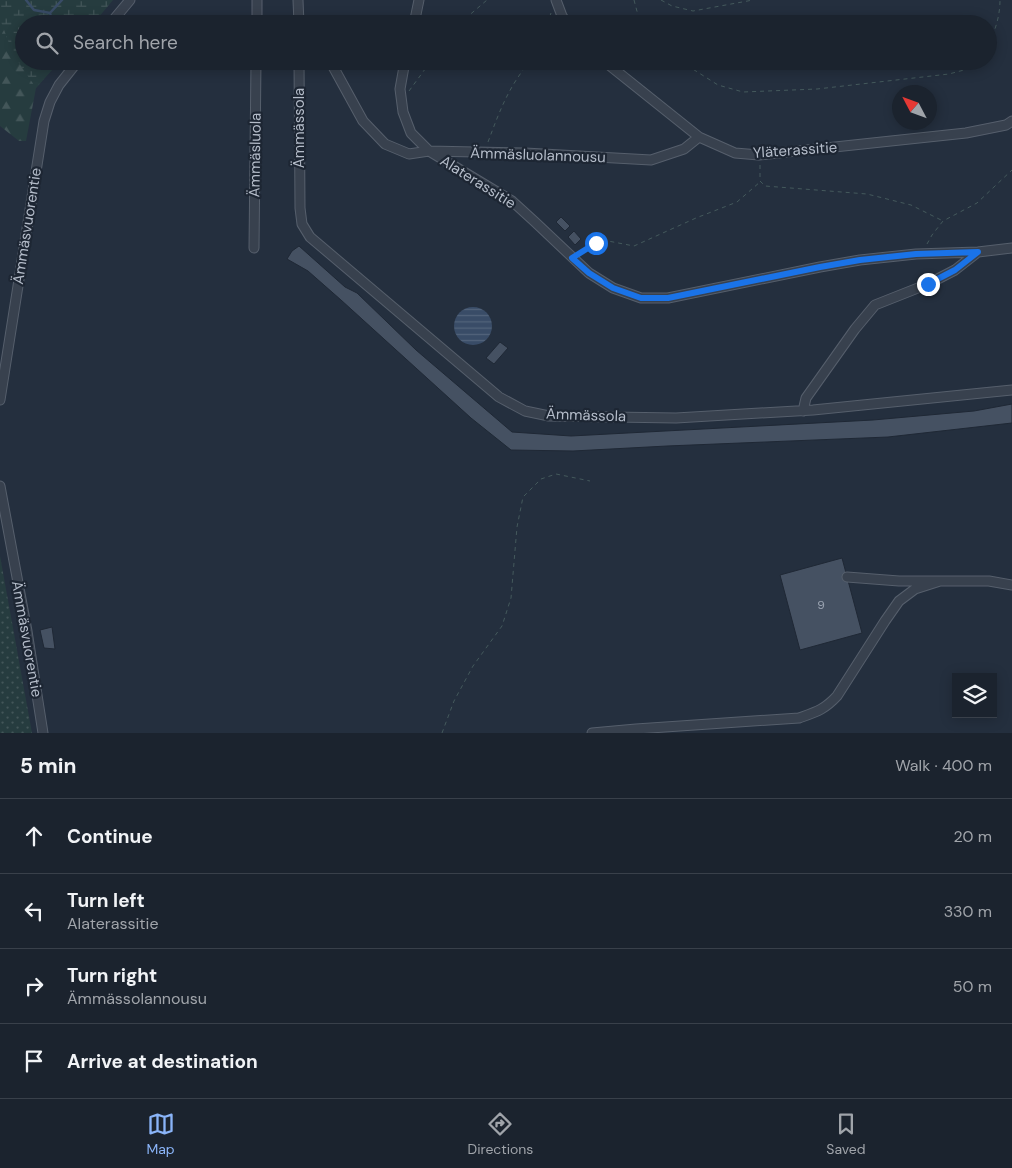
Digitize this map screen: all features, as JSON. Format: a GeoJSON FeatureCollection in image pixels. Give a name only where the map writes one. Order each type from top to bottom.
{"type":"FeatureCollection","features":[{"type":"Feature","properties":{"kind":"street"},"geometry":{"type":"LineString","coordinates":[[118,15],[130,0]]}},
{"type":"Feature","properties":{"kind":"street"},"geometry":{"type":"LineString","coordinates":[[256,15],[257,0]]}},
{"type":"Feature","properties":{"kind":"street"},"geometry":{"type":"LineString","coordinates":[[298,0],[299,15]]}},
{"type":"Feature","properties":{"kind":"street"},"geometry":{"type":"LineString","coordinates":[[416,15],[419,0]]}},
{"type":"Feature","properties":{"kind":"street"},"geometry":{"type":"LineString","coordinates":[[556,0],[562,15]]}},
{"type":"Feature","properties":{"kind":"street","name":"Ämmäsvuorentie"},"geometry":{"type":"LineString","coordinates":[[0,400],[44,121],[50,102],[59,85],[71,70]]}},
{"type":"Feature","properties":{"kind":"street","name":"Ämmäsluola"},"geometry":{"type":"LineString","coordinates":[[254,248],[256,70]]}},
{"type":"Feature","properties":{"kind":"street","name":"Ämmässola"},"geometry":{"type":"LineString","coordinates":[[299,70],[300,208],[302,224],[310,237],[499,397],[524,410],[549,416],[676,418],[802,411],[1012,390]]}},
{"type":"Feature","properties":{"kind":"street","name":"Ämmäsluolannousu"},"geometry":{"type":"LineString","coordinates":[[335,70],[363,121],[385,144],[409,154],[428,151],[485,152],[651,160],[684,149],[699,137]]}},
{"type":"Feature","properties":{"kind":"street","name":"Alaterassitie"},"geometry":{"type":"LineString","coordinates":[[403,70],[400,89],[403,112],[411,133],[428,151],[512,201],[589,273],[613,288],[641,298],[668,298],[860,260],[921,253],[978,252],[1012,248]]}},
{"type":"Feature","properties":{"kind":"street","name":"Yläterassitie"},"geometry":{"type":"LineString","coordinates":[[615,70],[699,137],[735,153],[759,155],[966,133],[1006,125],[1012,121]]}},
{"type":"Feature","properties":{"kind":"street"},"geometry":{"type":"LineString","coordinates":[[802,411],[806,398],[855,328],[875,306],[955,270],[978,252]]}},
{"type":"Feature","properties":{"kind":"street","name":"Ämmäsvuorentie"},"geometry":{"type":"LineString","coordinates":[[0,486],[27,631],[43,733]]}},
{"type":"Feature","properties":{"kind":"street"},"geometry":{"type":"LineString","coordinates":[[847,577],[900,581],[989,580],[1012,585]]}},
{"type":"Feature","properties":{"kind":"street"},"geometry":{"type":"LineString","coordinates":[[592,733],[799,718],[820,710],[829,705],[837,696],[899,601],[915,589],[940,581]]}},
{"type":"Feature","properties":{"kind":"path"},"geometry":{"type":"LineString","coordinates":[[470,15],[487,0]]}},
{"type":"Feature","properties":{"kind":"path"},"geometry":{"type":"LineString","coordinates":[[634,0],[638,15]]}},
{"type":"Feature","properties":{"kind":"path"},"geometry":{"type":"LineString","coordinates":[[661,0],[672,6],[693,11],[753,0]]}},
{"type":"Feature","properties":{"kind":"path"},"geometry":{"type":"LineString","coordinates":[[997,20],[1000,0]]}},
{"type":"Feature","properties":{"kind":"path"},"geometry":{"type":"LineString","coordinates":[[402,101],[424,70]]}},
{"type":"Feature","properties":{"kind":"path"},"geometry":{"type":"LineString","coordinates":[[485,152],[506,96],[523,70]]}},
{"type":"Feature","properties":{"kind":"path"},"geometry":{"type":"LineString","coordinates":[[694,70],[718,85],[743,92],[817,89],[949,74],[964,70]]}},
{"type":"Feature","properties":{"kind":"path"},"geometry":{"type":"LineString","coordinates":[[759,155],[760,181],[765,186],[867,194],[911,205],[943,221]]}},
{"type":"Feature","properties":{"kind":"path"},"geometry":{"type":"LineString","coordinates":[[921,253],[943,221],[977,203],[1012,170]]}},
{"type":"Feature","properties":{"kind":"path"},"geometry":{"type":"LineString","coordinates":[[572,258],[596,243],[608,241],[634,246],[737,202],[760,181]]}},
{"type":"Feature","properties":{"kind":"path"},"geometry":{"type":"LineString","coordinates":[[442,733],[454,701],[474,666],[502,626],[511,598],[517,527],[523,497],[541,479],[556,474],[590,481]]}},
{"type":"Feature","properties":{"kind":"green space"},"geometry":{"type":"Polygon","coordinates":[[[0,0],[15,15],[15,70],[51,70],[36,88],[26,141],[19,141],[0,126],[0,0]]]}},
{"type":"Feature","properties":{"kind":"green space"},"geometry":{"type":"Polygon","coordinates":[[[0,0],[113,0],[100,15],[15,15],[15,57],[0,19],[0,0]]]}},
{"type":"Feature","properties":{"kind":"green space"},"geometry":{"type":"Polygon","coordinates":[[[24,70],[52,70],[36,88],[24,70]]]}},
{"type":"Feature","properties":{"kind":"green space"},"geometry":{"type":"Polygon","coordinates":[[[0,556],[32,733],[0,733],[0,556]]]}},
{"type":"Feature","properties":{"kind":"water"},"geometry":{"type":"Polygon","coordinates":[[[473,307],[480,308],[486,313],[491,319],[491,333],[486,339],[480,344],[473,345],[466,344],[460,339],[455,333],[454,326],[455,319],[460,313],[466,308],[473,307]]]}},
{"type":"Feature","properties":{"kind":"building"},"geometry":{"type":"Polygon","coordinates":[[[561,217],[570,226],[565,231],[556,222],[561,217]]]}},
{"type":"Feature","properties":{"kind":"building"},"geometry":{"type":"Polygon","coordinates":[[[574,231],[581,239],[575,245],[568,237],[574,231]]]}},
{"type":"Feature","properties":{"kind":"building"},"geometry":{"type":"Polygon","coordinates":[[[299,246],[345,287],[357,293],[416,350],[512,432],[571,436],[873,420],[974,411],[1012,404],[1012,423],[888,437],[573,451],[511,450],[471,418],[308,271],[287,259],[292,251],[299,246]]]}},
{"type":"Feature","properties":{"kind":"building"},"geometry":{"type":"Polygon","coordinates":[[[500,342],[508,348],[494,364],[486,358],[500,342]]]}},
{"type":"Feature","properties":{"kind":"building"},"geometry":{"type":"Polygon","coordinates":[[[842,558],[862,633],[800,650],[780,575],[842,558]]]}},
{"type":"Feature","properties":{"kind":"building"},"geometry":{"type":"Polygon","coordinates":[[[52,627],[55,649],[44,648],[40,630],[52,627]]]}},
{"type":"Feature","properties":{"kind":"waterway"},"geometry":{"type":"LineString","coordinates":[[26,0],[34,10],[50,13]]}},
{"type":"Feature","properties":{"kind":"waterway"},"geometry":{"type":"LineString","coordinates":[[51,15],[50,13],[62,0]]}},
{"type":"Feature","properties":{"kind":"route"},"geometry":{"type":"LineString","coordinates":[[596,243],[572,258],[589,273],[613,288],[641,298],[668,298],[860,260],[916,254],[978,252],[955,270],[928,284]]}}]}
